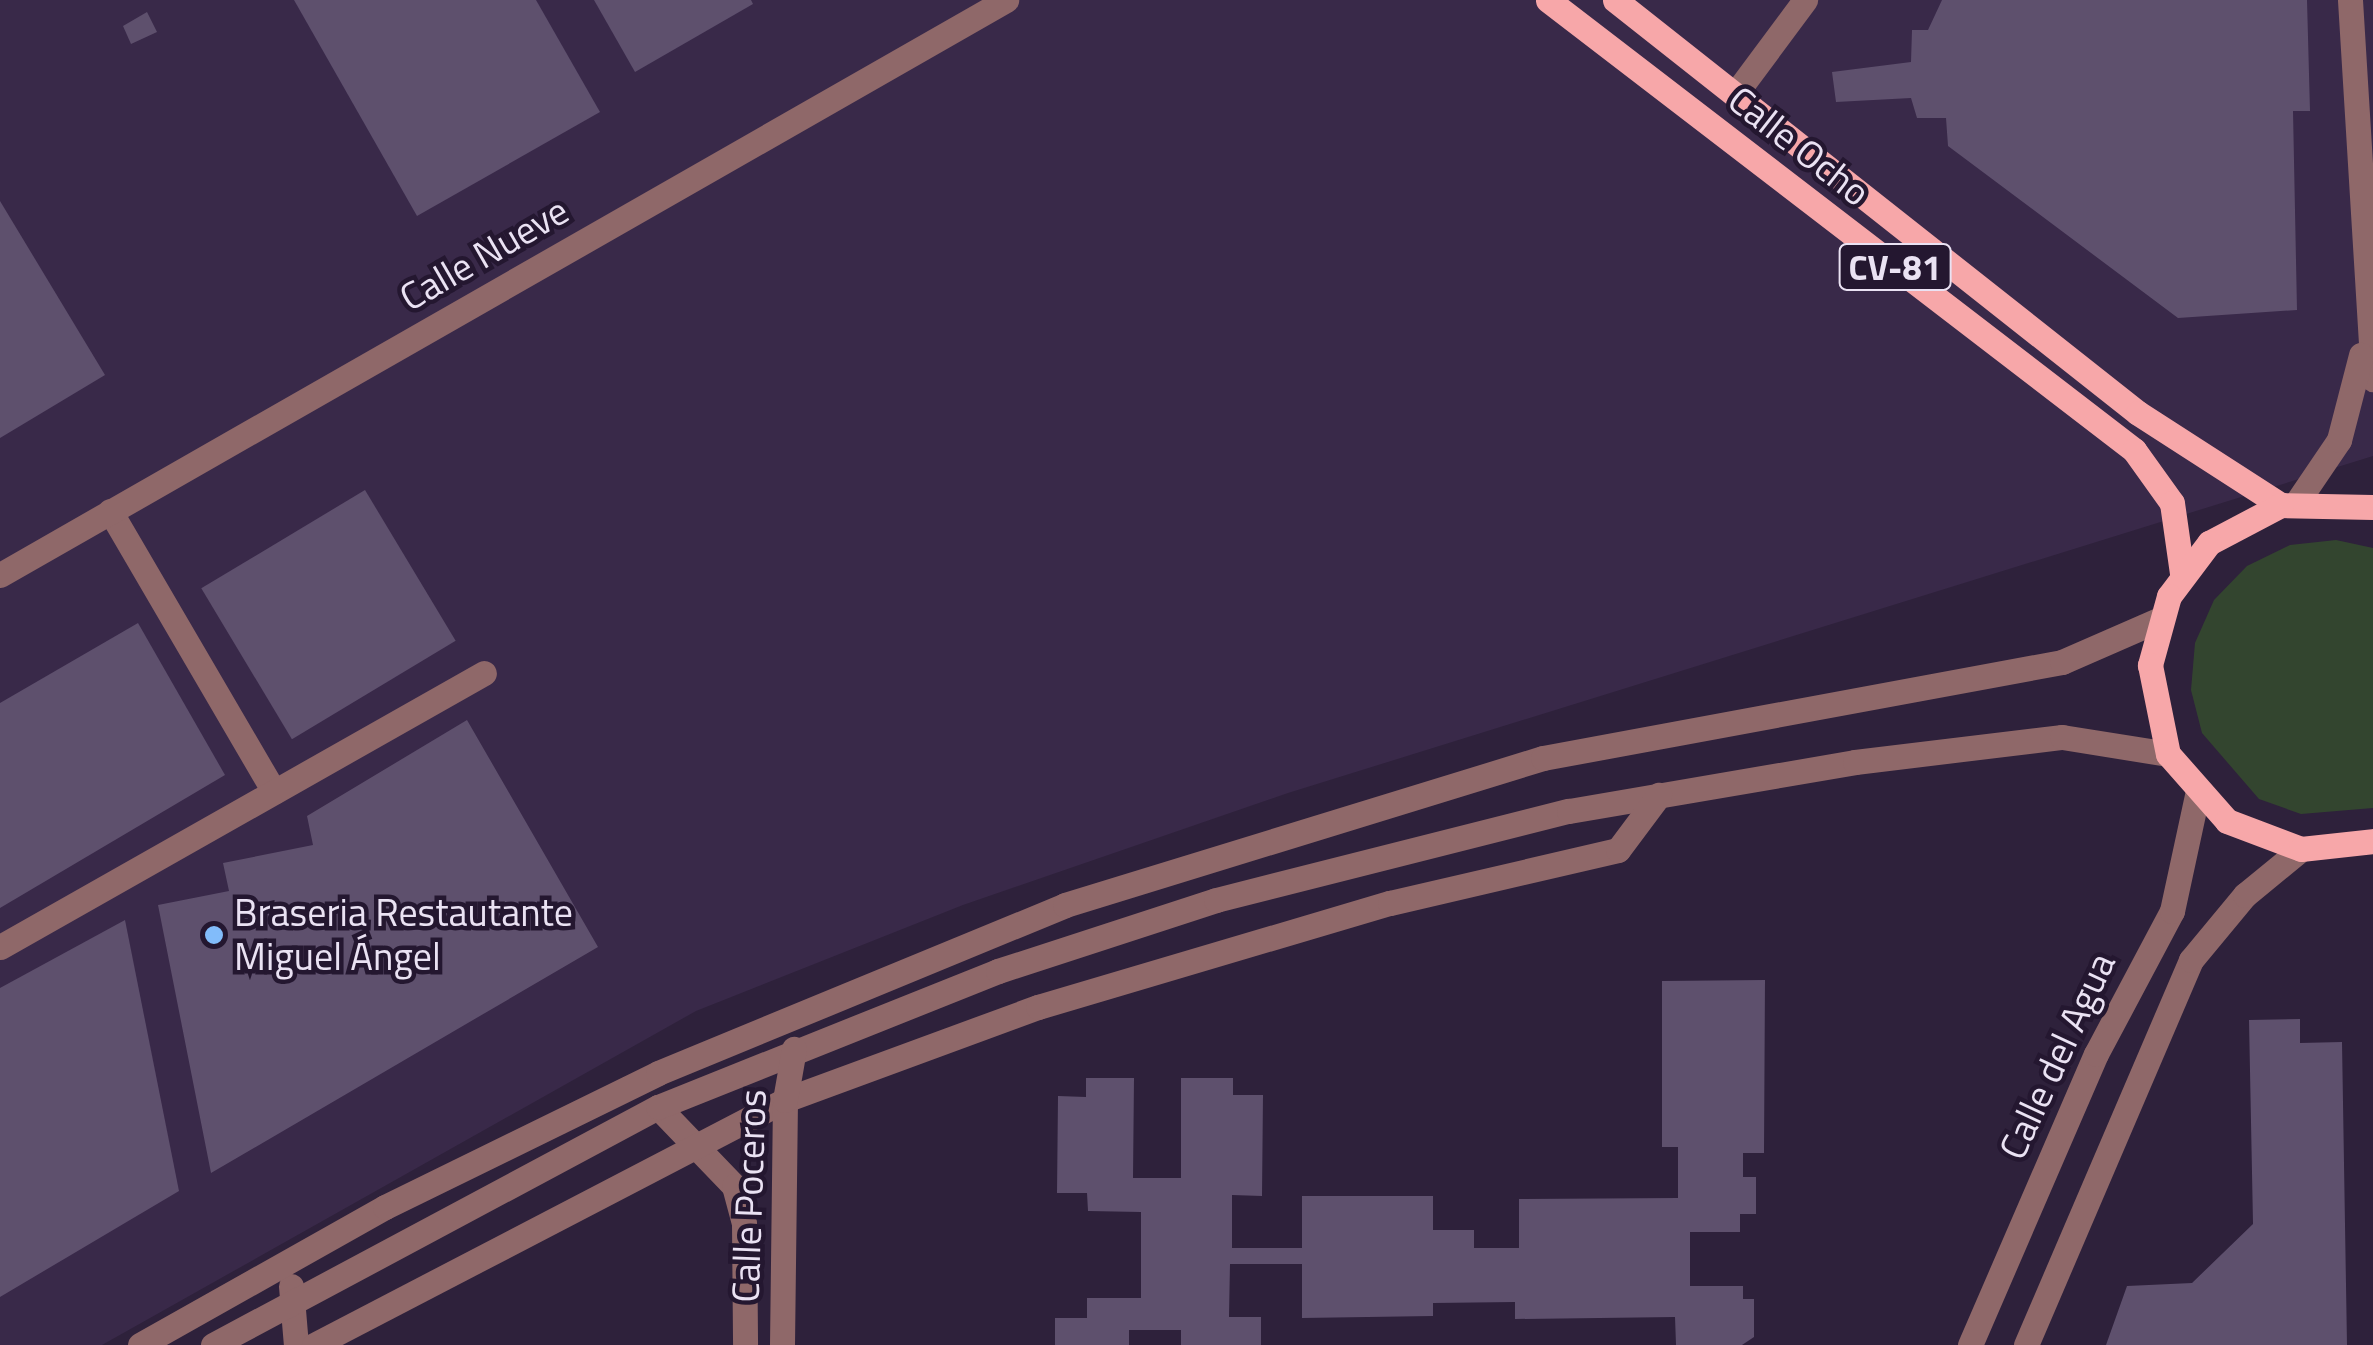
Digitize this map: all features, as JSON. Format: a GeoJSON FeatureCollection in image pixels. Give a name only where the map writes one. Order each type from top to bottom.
{"type":"FeatureCollection","features":[{"type":"Feature","properties":{"kind":"main road","name":"Calle Ocho"},"geometry":{"type":"LineString","coordinates":[[1548,0],[2134,450],[2172,503],[2182,573]]}},
{"type":"Feature","properties":{"kind":"main road","name":"Calle Ocho"},"geometry":{"type":"LineString","coordinates":[[1615,0],[2138,413],[2289,503]]}},
{"type":"Feature","properties":{"kind":"main road"},"geometry":{"type":"LineString","coordinates":[[2373,506],[2289,503],[2210,543],[2182,573],[2158,620],[2153,711],[2168,754],[2197,795],[2227,821],[2301,849],[2373,842]]}},
{"type":"Feature","properties":{"kind":"street","name":"Calle Nueve"},"geometry":{"type":"LineString","coordinates":[[0,575],[1006,0]]}},
{"type":"Feature","properties":{"kind":"street"},"geometry":{"type":"LineString","coordinates":[[1736,92],[1805,0]]}},
{"type":"Feature","properties":{"kind":"street"},"geometry":{"type":"LineString","coordinates":[[2350,0],[2364,335],[2373,379]]}},
{"type":"Feature","properties":{"kind":"street"},"geometry":{"type":"LineString","coordinates":[[2289,503],[2339,440],[2364,335]]}},
{"type":"Feature","properties":{"kind":"street"},"geometry":{"type":"LineString","coordinates":[[110,511],[274,792]]}},
{"type":"Feature","properties":{"kind":"street"},"geometry":{"type":"LineString","coordinates":[[140,1345],[300,1255],[658,1073],[1164,870],[1637,736],[2062,662],[2158,620]]}},
{"type":"Feature","properties":{"kind":"street"},"geometry":{"type":"LineString","coordinates":[[0,947],[484,673]]}},
{"type":"Feature","properties":{"kind":"street"},"geometry":{"type":"LineString","coordinates":[[213,1345],[289,1300],[658,1107],[794,1049],[1266,885],[1659,795],[2062,736],[2168,754]]}},
{"type":"Feature","properties":{"kind":"street"},"geometry":{"type":"LineString","coordinates":[[314,1345],[697,1141],[785,1100],[1038,1006],[1390,903],[1618,850],[1659,795]]}},
{"type":"Feature","properties":{"kind":"street","name":"Calle del Agua"},"geometry":{"type":"LineString","coordinates":[[1970,1345],[2096,1054],[2178,896],[2197,795]]}},
{"type":"Feature","properties":{"kind":"street"},"geometry":{"type":"LineString","coordinates":[[2026,1345],[2191,960],[2245,895],[2301,849]]}},
{"type":"Feature","properties":{"kind":"street","name":"Calle Poceros"},"geometry":{"type":"LineString","coordinates":[[782,1345],[785,1100],[794,1049]]}},
{"type":"Feature","properties":{"kind":"street","name":"Calle Poceros"},"geometry":{"type":"LineString","coordinates":[[658,1107],[697,1141],[734,1186],[744,1224],[745,1345]]}},
{"type":"Feature","properties":{"kind":"street"},"geometry":{"type":"LineString","coordinates":[[296,1345],[289,1300],[300,1255]]}},
{"type":"Feature","properties":{"kind":"shaded area"},"geometry":{"type":"Polygon","coordinates":[[[0,0],[2373,0],[2373,456],[1288,793],[963,905],[696,1011],[102,1345],[0,1345],[0,0]]]}},
{"type":"Feature","properties":{"kind":"green space"},"geometry":{"type":"Polygon","coordinates":[[[2336,540],[2373,548],[2373,808],[2301,814],[2259,799],[2202,733],[2191,690],[2195,643],[2214,600],[2247,566],[2290,545],[2336,540]]]}},
{"type":"Feature","properties":{"kind":"building"},"geometry":{"type":"Polygon","coordinates":[[[294,0],[536,0],[600,112],[417,216],[294,0]]]}},
{"type":"Feature","properties":{"kind":"building"},"geometry":{"type":"Polygon","coordinates":[[[594,0],[751,0],[753,4],[635,72],[594,0]]]}},
{"type":"Feature","properties":{"kind":"building"},"geometry":{"type":"Polygon","coordinates":[[[1942,0],[2307,0],[2310,111],[2293,111],[2297,310],[2178,318],[1948,146],[1946,118],[1917,118],[1911,98],[1836,102],[1832,72],[1911,62],[1912,30],[1928,30],[1942,0]]]}},
{"type":"Feature","properties":{"kind":"building"},"geometry":{"type":"Polygon","coordinates":[[[147,12],[157,32],[131,44],[123,26],[147,12]]]}},
{"type":"Feature","properties":{"kind":"building"},"geometry":{"type":"Polygon","coordinates":[[[0,201],[105,375],[0,438],[0,201]]]}},
{"type":"Feature","properties":{"kind":"building"},"geometry":{"type":"Polygon","coordinates":[[[365,490],[456,641],[292,739],[201,588],[365,490]]]}},
{"type":"Feature","properties":{"kind":"building"},"geometry":{"type":"Polygon","coordinates":[[[138,623],[225,775],[0,908],[0,703],[138,623]]]}},
{"type":"Feature","properties":{"kind":"building"},"geometry":{"type":"Polygon","coordinates":[[[467,720],[598,947],[211,1173],[158,905],[229,891],[223,863],[313,845],[307,816],[467,720]]]}},
{"type":"Feature","properties":{"kind":"building"},"geometry":{"type":"Polygon","coordinates":[[[125,920],[179,1191],[0,1297],[0,988],[125,920]]]}},
{"type":"Feature","properties":{"kind":"building"},"geometry":{"type":"Polygon","coordinates":[[[1765,980],[1764,1153],[1743,1153],[1743,1177],[1756,1177],[1756,1214],[1740,1214],[1740,1232],[1690,1232],[1690,1286],[1743,1286],[1743,1299],[1754,1299],[1754,1337],[1742,1345],[1676,1345],[1675,1317],[1515,1319],[1515,1302],[1433,1303],[1433,1316],[1302,1318],[1302,1264],[1230,1264],[1229,1317],[1261,1317],[1261,1345],[1181,1345],[1181,1330],[1129,1330],[1129,1345],[1055,1345],[1055,1318],[1087,1318],[1087,1298],[1141,1298],[1141,1212],[1088,1211],[1087,1193],[1057,1193],[1058,1096],[1086,1097],[1086,1078],[1134,1078],[1133,1178],[1181,1178],[1181,1078],[1233,1078],[1233,1095],[1263,1095],[1262,1196],[1232,1195],[1232,1248],[1302,1248],[1302,1196],[1433,1196],[1433,1230],[1474,1230],[1474,1248],[1519,1248],[1519,1199],[1678,1198],[1678,1147],[1662,1147],[1662,981],[1765,980]]]}},
{"type":"Feature","properties":{"kind":"building"},"geometry":{"type":"Polygon","coordinates":[[[2300,1019],[2300,1043],[2342,1042],[2347,1345],[2106,1345],[2127,1286],[2192,1283],[2253,1224],[2249,1020],[2300,1019]]]}},
{"type":"Feature","properties":{"kind":"place","name":"Braseria Restautante Miguel Ángel"},"geometry":{"type":"Point","coordinates":[214,935]}}]}
